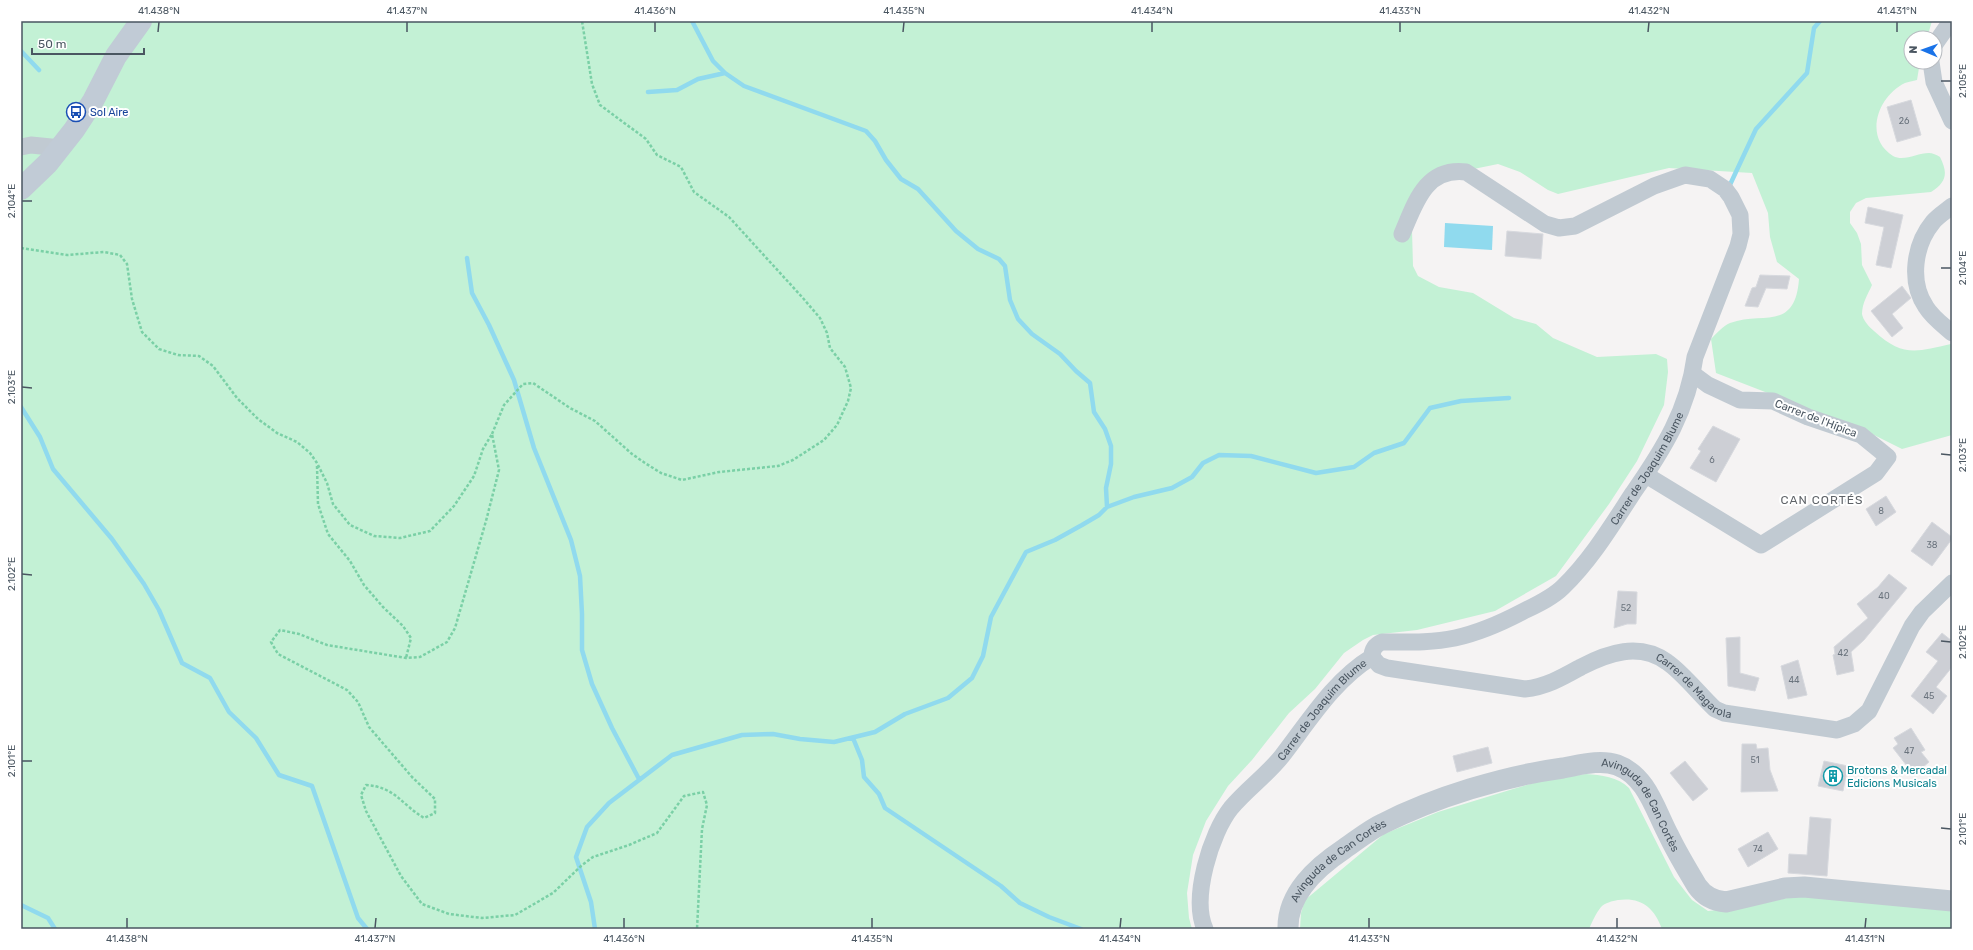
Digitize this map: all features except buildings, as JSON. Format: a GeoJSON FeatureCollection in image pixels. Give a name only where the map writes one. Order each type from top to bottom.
{"type":"FeatureCollection","features":[{"type":"Feature","properties":{"kind":"main road"},"geometry":{"type":"LineString","coordinates":[[21,189],[35,177],[61,148],[93,101],[116,56],[141,21]]}},
{"type":"Feature","properties":{"kind":"street"},"geometry":{"type":"LineString","coordinates":[[1943,32],[1951,21]]}},
{"type":"Feature","properties":{"kind":"street"},"geometry":{"type":"LineString","coordinates":[[1932,70],[1934,82],[1952,121]]}},
{"type":"Feature","properties":{"kind":"street"},"geometry":{"type":"LineString","coordinates":[[21,147],[31,145],[61,148]]}},
{"type":"Feature","properties":{"kind":"street","name":"Carrer de Joaquim Blume"},"geometry":{"type":"LineString","coordinates":[[1205,929],[1200,909],[1204,875],[1208,856],[1222,822],[1238,800],[1280,759],[1348,674],[1372,657],[1374,648],[1382,642],[1437,641],[1455,638],[1505,621],[1553,595],[1570,580],[1585,563],[1646,475],[1682,411],[1693,374],[1695,357],[1738,246],[1741,234],[1740,214],[1732,197],[1721,186],[1710,179],[1685,174],[1654,186],[1575,226],[1559,228],[1545,224],[1466,172],[1454,171],[1437,177],[1422,190],[1402,234]]}},
{"type":"Feature","properties":{"kind":"street"},"geometry":{"type":"LineString","coordinates":[[1952,206],[1934,222],[1925,233],[1917,254],[1916,265],[1918,287],[1925,306],[1935,319],[1952,333]]}},
{"type":"Feature","properties":{"kind":"street","name":"Carrer de l'Hípica"},"geometry":{"type":"LineString","coordinates":[[1646,475],[1761,544],[1876,473],[1888,457],[1861,435],[1808,417],[1773,401],[1740,400],[1708,385],[1693,374]]}},
{"type":"Feature","properties":{"kind":"street","name":"Carrer de Magarola"},"geometry":{"type":"LineString","coordinates":[[1372,657],[1379,665],[1388,668],[1525,689],[1544,686],[1609,654],[1627,651],[1646,653],[1668,662],[1715,709],[1724,713],[1837,730],[1854,724],[1870,710],[1912,626],[1922,612],[1952,583]]}},
{"type":"Feature","properties":{"kind":"street","name":"Avinguda de Can Cortès"},"geometry":{"type":"LineString","coordinates":[[1288,929],[1288,922],[1293,902],[1308,879],[1322,864],[1380,824],[1414,809],[1472,789],[1531,772],[1601,762],[1616,765],[1630,772],[1645,788],[1668,836],[1697,886],[1702,893],[1717,901],[1726,902],[1785,888],[1804,887],[1952,901]]}},
{"type":"Feature","properties":{"kind":"path"},"geometry":{"type":"LineString","coordinates":[[21,248],[67,255],[104,252],[120,255],[127,264],[132,299],[142,332],[159,349],[178,355],[199,356],[213,366],[237,398],[258,419],[277,433],[297,442],[310,453],[327,483],[333,504],[350,525],[374,536],[400,538],[430,531],[454,506],[474,476],[483,449],[492,434],[504,405],[523,384],[533,383],[570,408],[595,421],[632,454],[645,463],[661,473],[682,480],[719,472],[778,466],[793,460],[824,440],[838,425],[848,401],[851,388],[845,367],[830,348],[827,334],[820,318],[729,217],[694,192],[681,168],[657,155],[646,139],[600,105],[592,84],[582,21]]}},
{"type":"Feature","properties":{"kind":"path"},"geometry":{"type":"LineString","coordinates":[[492,434],[499,470],[456,628],[447,642],[420,656],[406,658],[327,645],[299,634],[280,630],[271,642],[278,654],[347,690],[358,702],[369,726],[412,777],[435,799],[435,813],[424,818],[410,809],[396,794],[379,786],[366,785],[361,795],[366,811],[401,876],[422,904],[449,914],[482,918],[516,915],[554,893],[581,866],[593,857],[629,845],[657,833],[684,796],[703,792],[707,805],[702,829],[697,929]]}},
{"type":"Feature","properties":{"kind":"path"},"geometry":{"type":"LineString","coordinates":[[317,463],[318,504],[328,534],[350,561],[364,584],[383,607],[403,626],[411,638],[406,658]]}},
{"type":"Feature","properties":{"kind":"green space"},"geometry":{"type":"Polygon","coordinates":[[[21,21],[1932,21],[1929,30],[1903,30],[1903,70],[1919,70],[1917,80],[1905,83],[1888,97],[1881,107],[1876,128],[1878,138],[1884,148],[1897,158],[1906,158],[1924,153],[1934,154],[1940,157],[1945,172],[1943,181],[1931,192],[1866,198],[1856,203],[1850,212],[1850,223],[1857,233],[1861,244],[1862,265],[1872,285],[1862,310],[1862,314],[1868,325],[1884,339],[1901,349],[1919,350],[1952,345],[1952,435],[1902,449],[1866,431],[1716,373],[1711,339],[1717,333],[1730,323],[1742,320],[1765,318],[1784,313],[1791,307],[1796,296],[1799,279],[1777,262],[1770,237],[1768,213],[1752,173],[1669,168],[1558,194],[1548,190],[1520,172],[1498,164],[1459,172],[1430,189],[1412,230],[1413,266],[1418,276],[1439,287],[1473,293],[1514,318],[1536,324],[1553,338],[1597,357],[1656,354],[1667,359],[1668,372],[1664,405],[1637,461],[1609,504],[1556,576],[1495,611],[1417,630],[1373,635],[1363,640],[1344,653],[1315,689],[1289,713],[1252,760],[1228,786],[1206,821],[1193,855],[1187,893],[1189,918],[1192,929],[21,929],[21,21]]]}},
{"type":"Feature","properties":{"kind":"green space"},"geometry":{"type":"Polygon","coordinates":[[[1586,774],[1615,779],[1625,784],[1629,788],[1674,877],[1692,900],[1708,911],[1751,906],[1805,894],[1952,908],[1952,929],[1662,929],[1659,921],[1651,909],[1640,902],[1626,899],[1607,903],[1599,909],[1589,929],[1300,929],[1301,913],[1305,900],[1384,834],[1438,812],[1513,789],[1544,780],[1586,774]]]}},
{"type":"Feature","properties":{"kind":"water"},"geometry":{"type":"Polygon","coordinates":[[[1445,223],[1493,226],[1492,250],[1444,247],[1445,223]]]}},
{"type":"Feature","properties":{"kind":"waterway"},"geometry":{"type":"LineString","coordinates":[[692,21],[713,61],[725,73]]}},
{"type":"Feature","properties":{"kind":"waterway"},"geometry":{"type":"LineString","coordinates":[[1728,189],[1756,129],[1807,73],[1814,28],[1820,21]]}},
{"type":"Feature","properties":{"kind":"waterway"},"geometry":{"type":"LineString","coordinates":[[21,51],[39,70]]}},
{"type":"Feature","properties":{"kind":"waterway"},"geometry":{"type":"LineString","coordinates":[[648,92],[677,90],[698,79],[725,73],[744,86],[866,131],[875,141],[886,160],[901,179],[918,189],[956,231],[978,249],[999,259],[1005,266],[1010,300],[1018,319],[1032,334],[1060,354],[1090,383],[1094,412],[1105,429],[1111,446],[1111,464],[1106,488],[1107,507]]}},
{"type":"Feature","properties":{"kind":"waterway"},"geometry":{"type":"LineString","coordinates":[[467,258],[472,293],[489,325],[514,380],[534,448],[571,540],[580,576],[582,650],[592,684],[612,728],[639,779]]}},
{"type":"Feature","properties":{"kind":"waterway"},"geometry":{"type":"LineString","coordinates":[[595,929],[591,902],[576,857],[587,827],[609,803],[672,755],[742,735],[773,734],[800,739],[834,742],[875,732],[905,714],[948,698],[972,678],[983,656],[991,617],[1026,552],[1055,540],[1099,515],[1107,507],[1134,497],[1172,488],[1192,477],[1203,463],[1219,455],[1251,456],[1316,473],[1354,467],[1374,453],[1404,443],[1430,408],[1461,401],[1509,398]]}},
{"type":"Feature","properties":{"kind":"waterway"},"geometry":{"type":"LineString","coordinates":[[21,407],[40,437],[53,469],[112,539],[144,584],[159,610],[182,663],[210,678],[229,712],[256,738],[279,775],[312,786],[358,918],[367,929]]}},
{"type":"Feature","properties":{"kind":"waterway"},"geometry":{"type":"LineString","coordinates":[[853,738],[862,760],[864,777],[879,794],[885,808],[1001,886],[1020,903],[1049,917],[1081,929]]}},
{"type":"Feature","properties":{"kind":"waterway"},"geometry":{"type":"LineString","coordinates":[[21,905],[48,918],[55,929]]}},
{"type":"Feature","properties":{"kind":"place","name":"Sol Aire"},"geometry":{"type":"Point","coordinates":[76,112]}},
{"type":"Feature","properties":{"kind":"place","name":"Brotons & Mercadal Edicions Musicals"},"geometry":{"type":"Point","coordinates":[1833,776]}},
{"type":"Feature","properties":{"kind":"district","name":"CAN CORTÉS"},"geometry":{"type":"Point","coordinates":[1822,500]}}]}
